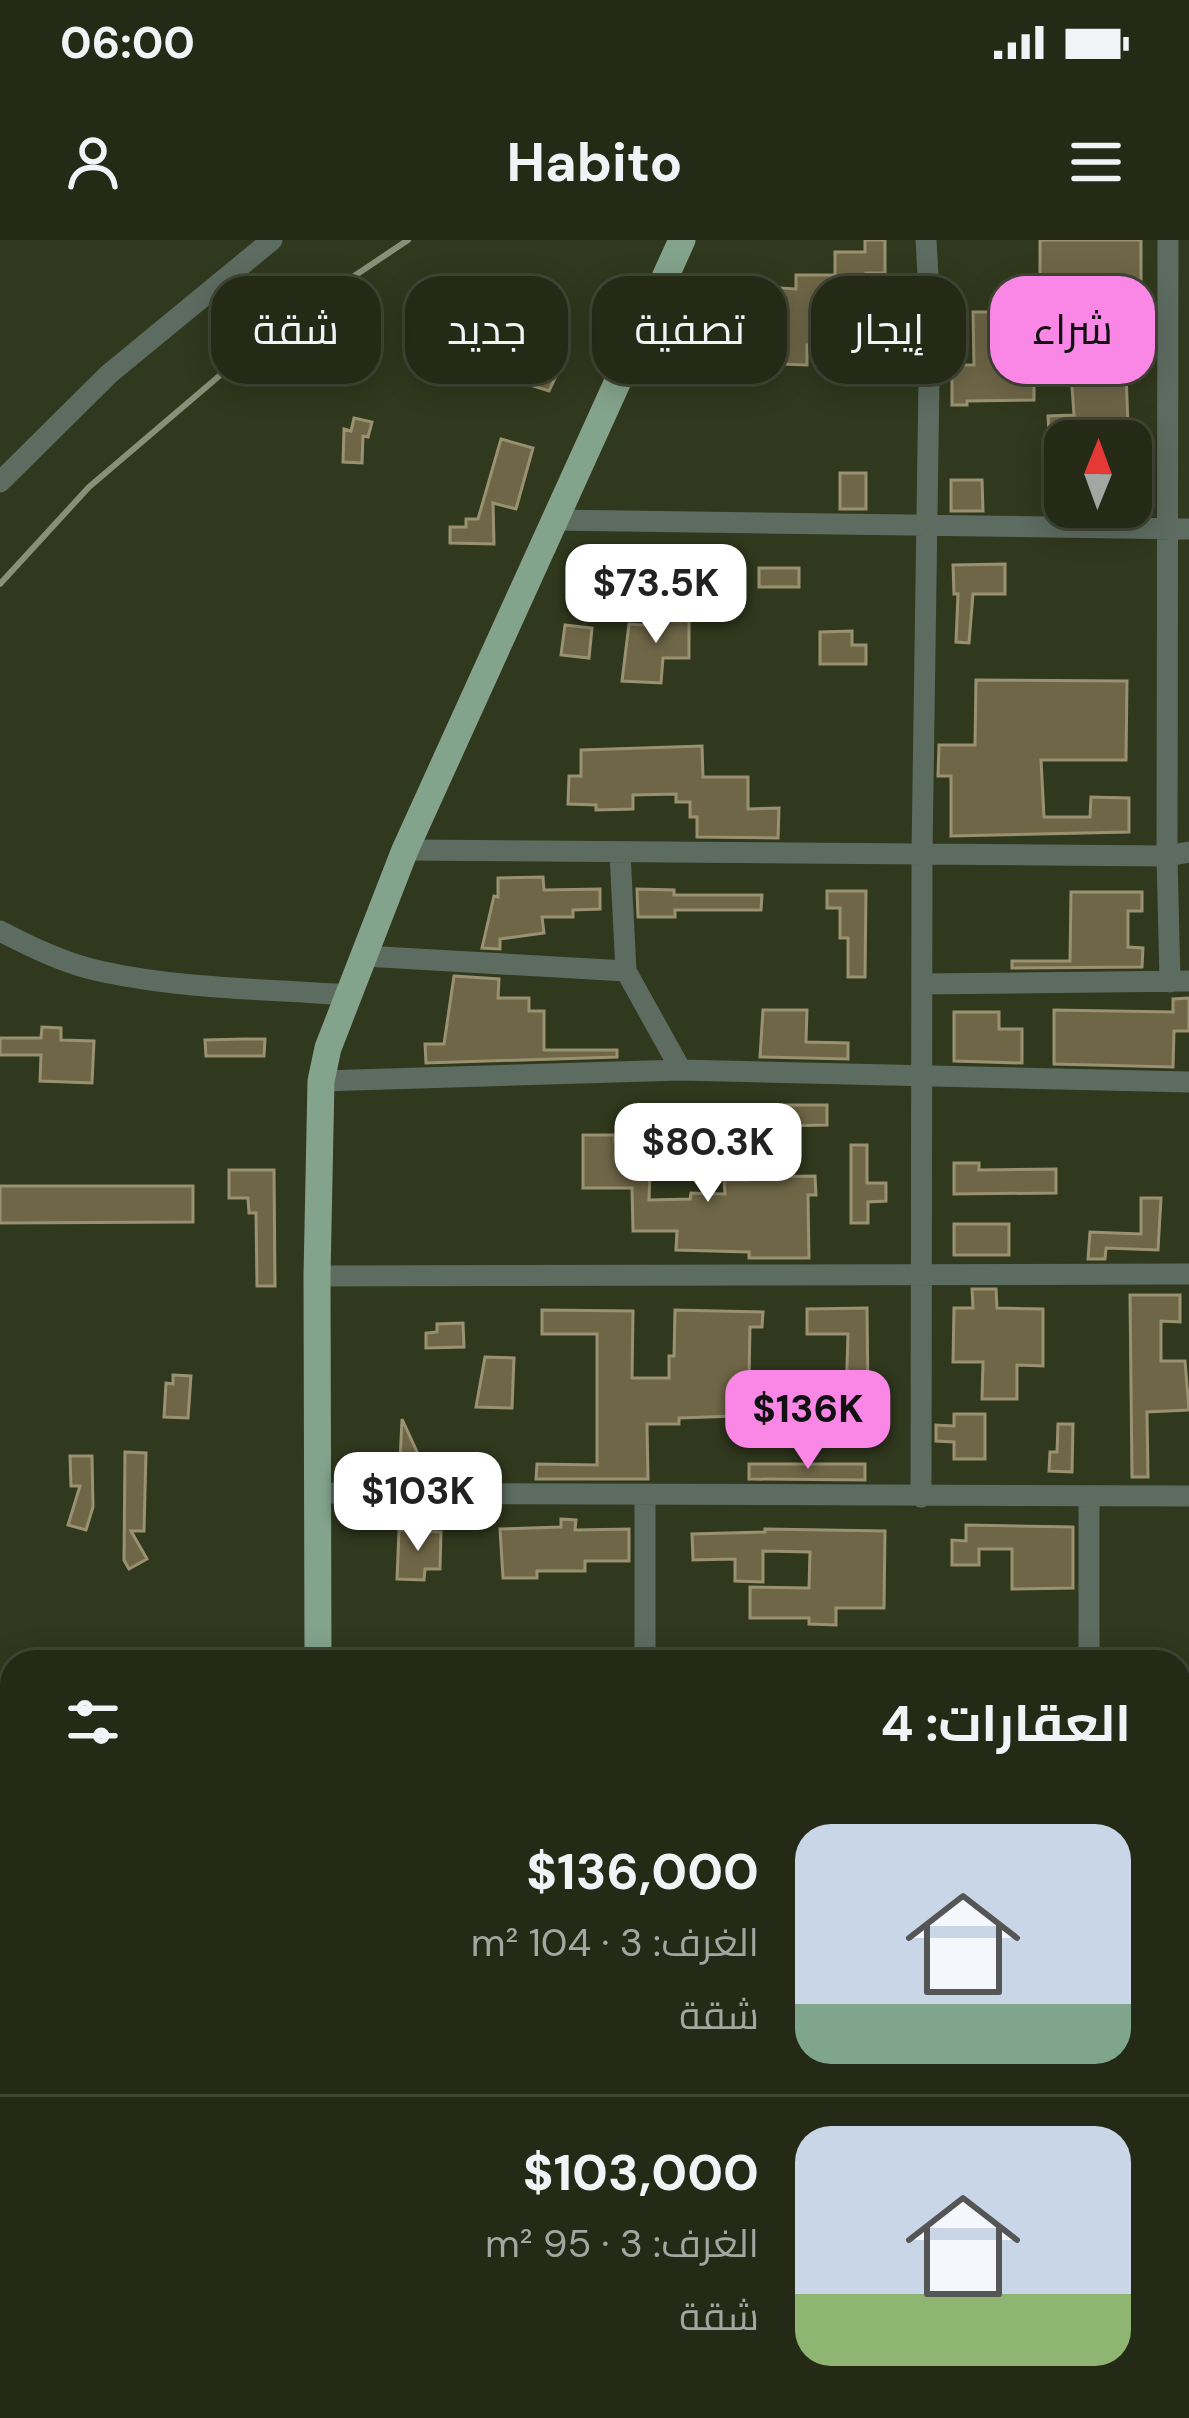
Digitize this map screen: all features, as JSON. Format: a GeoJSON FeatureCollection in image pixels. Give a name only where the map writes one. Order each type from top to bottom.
{"type":"FeatureCollection","features":[{"type":"Feature","properties":{"kind":"main road"},"geometry":{"type":"LineString","coordinates":[[318,1650],[321,1082],[347,995],[405,850],[682,240]]}},
{"type":"Feature","properties":{"kind":"street"},"geometry":{"type":"LineString","coordinates":[[0,482],[109,374],[272,240]]}},
{"type":"Feature","properties":{"kind":"street"},"geometry":{"type":"LineString","coordinates":[[921,1497],[922,853],[930,311],[926,240]]}},
{"type":"Feature","properties":{"kind":"street"},"geometry":{"type":"LineString","coordinates":[[922,985],[1180,982],[1178,530],[1168,240]]}},
{"type":"Feature","properties":{"kind":"street"},"geometry":{"type":"LineString","coordinates":[[554,520],[1178,530]]}},
{"type":"Feature","properties":{"kind":"street"},"geometry":{"type":"LineString","coordinates":[[405,850],[1178,854]]}},
{"type":"Feature","properties":{"kind":"street"},"geometry":{"type":"LineString","coordinates":[[620,853],[626,971],[681,1070]]}},
{"type":"Feature","properties":{"kind":"street"},"geometry":{"type":"LineString","coordinates":[[0,931],[53,956],[103,972],[181,983],[347,995]]}},
{"type":"Feature","properties":{"kind":"street"},"geometry":{"type":"LineString","coordinates":[[364,956],[626,971]]}},
{"type":"Feature","properties":{"kind":"street"},"geometry":{"type":"LineString","coordinates":[[321,1082],[681,1070],[1189,1082]]}},
{"type":"Feature","properties":{"kind":"street"},"geometry":{"type":"LineString","coordinates":[[317,1276],[1189,1274]]}},
{"type":"Feature","properties":{"kind":"street"},"geometry":{"type":"LineString","coordinates":[[318,1493],[1189,1496]]}},
{"type":"Feature","properties":{"kind":"street"},"geometry":{"type":"LineString","coordinates":[[1089,1496],[1090,1650]]}},
{"type":"Feature","properties":{"kind":"street"},"geometry":{"type":"LineString","coordinates":[[645,1497],[645,1650]]}},
{"type":"Feature","properties":{"kind":"building"},"geometry":{"type":"Polygon","coordinates":[[[865,240],[885,240],[885,273],[811,276],[807,365],[787,364],[787,288],[796,289],[796,275],[835,275],[835,252],[865,252],[865,240]]]}},
{"type":"Feature","properties":{"kind":"building"},"geometry":{"type":"Polygon","coordinates":[[[1040,240],[1141,240],[1141,276],[1040,276],[1040,240]]]}},
{"type":"Feature","properties":{"kind":"building"},"geometry":{"type":"Polygon","coordinates":[[[973,312],[990,312],[990,384],[1034,384],[1034,400],[952,405],[952,384],[966,384],[966,365],[974,365],[973,312]]]}},
{"type":"Feature","properties":{"kind":"building"},"geometry":{"type":"Polygon","coordinates":[[[1072,384],[1126,384],[1128,420],[1048,420],[1048,416],[1074,415],[1072,384]]]}},
{"type":"Feature","properties":{"kind":"building"},"geometry":{"type":"Polygon","coordinates":[[[354,418],[372,422],[368,437],[363,436],[362,463],[343,462],[344,429],[351,431],[354,418]]]}},
{"type":"Feature","properties":{"kind":"building"},"geometry":{"type":"Polygon","coordinates":[[[501,439],[533,448],[516,509],[493,503],[494,544],[450,543],[450,527],[466,527],[466,519],[478,519],[501,439]]]}},
{"type":"Feature","properties":{"kind":"building"},"geometry":{"type":"Polygon","coordinates":[[[840,473],[866,473],[866,509],[840,509],[840,473]]]}},
{"type":"Feature","properties":{"kind":"building"},"geometry":{"type":"Polygon","coordinates":[[[951,480],[982,480],[983,511],[951,511],[951,480]]]}},
{"type":"Feature","properties":{"kind":"building"},"geometry":{"type":"Polygon","coordinates":[[[682,550],[727,560],[723,574],[696,567],[697,580],[639,582],[638,559],[680,558],[682,550]]]}},
{"type":"Feature","properties":{"kind":"building"},"geometry":{"type":"Polygon","coordinates":[[[1005,564],[1005,594],[973,594],[969,643],[956,642],[958,594],[954,594],[953,565],[1005,564]]]}},
{"type":"Feature","properties":{"kind":"building"},"geometry":{"type":"Polygon","coordinates":[[[759,568],[799,568],[799,587],[759,587],[759,568]]]}},
{"type":"Feature","properties":{"kind":"building"},"geometry":{"type":"Polygon","coordinates":[[[689,610],[689,658],[663,658],[661,683],[622,681],[629,624],[659,626],[658,611],[689,610]]]}},
{"type":"Feature","properties":{"kind":"building"},"geometry":{"type":"Polygon","coordinates":[[[565,625],[592,628],[589,658],[561,655],[565,625]]]}},
{"type":"Feature","properties":{"kind":"building"},"geometry":{"type":"Polygon","coordinates":[[[852,631],[852,645],[866,645],[866,664],[820,664],[820,632],[852,631]]]}},
{"type":"Feature","properties":{"kind":"building"},"geometry":{"type":"Polygon","coordinates":[[[976,680],[1127,681],[1126,760],[1041,760],[1044,817],[1090,817],[1091,797],[1129,798],[1129,832],[951,836],[951,776],[938,776],[939,745],[975,745],[976,680]]]}},
{"type":"Feature","properties":{"kind":"building"},"geometry":{"type":"Polygon","coordinates":[[[702,746],[703,777],[748,777],[748,809],[779,808],[778,838],[697,837],[697,817],[690,817],[690,802],[676,802],[676,794],[633,795],[633,809],[596,810],[596,805],[568,804],[569,776],[581,776],[581,750],[702,746]]]}},
{"type":"Feature","properties":{"kind":"building"},"geometry":{"type":"Polygon","coordinates":[[[543,877],[544,890],[600,889],[600,909],[573,910],[573,917],[542,917],[544,933],[500,939],[500,949],[482,948],[494,896],[498,897],[498,878],[543,877]]]}},
{"type":"Feature","properties":{"kind":"building"},"geometry":{"type":"Polygon","coordinates":[[[637,889],[674,890],[674,895],[762,895],[761,910],[675,910],[675,917],[638,917],[637,889]]]}},
{"type":"Feature","properties":{"kind":"building"},"geometry":{"type":"Polygon","coordinates":[[[827,891],[866,891],[865,977],[848,977],[848,938],[840,938],[840,908],[827,908],[827,891]]]}},
{"type":"Feature","properties":{"kind":"building"},"geometry":{"type":"Polygon","coordinates":[[[1071,892],[1142,892],[1142,911],[1128,911],[1128,947],[1143,948],[1142,967],[1012,968],[1012,961],[1070,961],[1071,892]]]}},
{"type":"Feature","properties":{"kind":"building"},"geometry":{"type":"Polygon","coordinates":[[[454,976],[499,979],[498,998],[529,998],[529,1011],[544,1011],[544,1050],[617,1050],[617,1057],[426,1063],[425,1044],[444,1044],[454,976]]]}},
{"type":"Feature","properties":{"kind":"building"},"geometry":{"type":"Polygon","coordinates":[[[1189,998],[1189,1031],[1174,1031],[1173,1067],[1054,1064],[1054,1010],[1173,1012],[1173,999],[1189,998]]]}},
{"type":"Feature","properties":{"kind":"building"},"geometry":{"type":"Polygon","coordinates":[[[763,1010],[807,1010],[806,1042],[848,1043],[848,1059],[760,1057],[763,1010]]]}},
{"type":"Feature","properties":{"kind":"building"},"geometry":{"type":"Polygon","coordinates":[[[954,1012],[999,1012],[999,1029],[1022,1029],[1022,1063],[954,1061],[954,1012]]]}},
{"type":"Feature","properties":{"kind":"building"},"geometry":{"type":"Polygon","coordinates":[[[42,1027],[61,1028],[61,1040],[94,1041],[92,1083],[40,1081],[41,1055],[0,1055],[0,1038],[41,1038],[42,1027]]]}},
{"type":"Feature","properties":{"kind":"building"},"geometry":{"type":"Polygon","coordinates":[[[265,1039],[264,1056],[206,1056],[205,1040],[265,1039]]]}},
{"type":"Feature","properties":{"kind":"building"},"geometry":{"type":"Polygon","coordinates":[[[779,1105],[827,1105],[827,1125],[779,1126],[779,1105]]]}},
{"type":"Feature","properties":{"kind":"building"},"geometry":{"type":"Polygon","coordinates":[[[747,1106],[747,1127],[662,1128],[662,1107],[747,1106]]]}},
{"type":"Feature","properties":{"kind":"building"},"geometry":{"type":"Polygon","coordinates":[[[583,1135],[615,1135],[615,1141],[651,1143],[649,1200],[690,1199],[691,1193],[725,1194],[724,1180],[815,1176],[816,1195],[808,1195],[809,1258],[749,1258],[749,1252],[676,1250],[677,1231],[633,1231],[632,1188],[583,1188],[583,1135]]]}},
{"type":"Feature","properties":{"kind":"building"},"geometry":{"type":"Polygon","coordinates":[[[851,1145],[867,1145],[867,1183],[886,1183],[886,1201],[868,1202],[868,1223],[851,1223],[851,1145]]]}},
{"type":"Feature","properties":{"kind":"building"},"geometry":{"type":"Polygon","coordinates":[[[954,1163],[979,1163],[979,1170],[1056,1169],[1056,1193],[954,1194],[954,1163]]]}},
{"type":"Feature","properties":{"kind":"building"},"geometry":{"type":"Polygon","coordinates":[[[229,1170],[274,1170],[275,1286],[257,1286],[256,1213],[249,1213],[248,1198],[229,1198],[229,1170]]]}},
{"type":"Feature","properties":{"kind":"building"},"geometry":{"type":"Polygon","coordinates":[[[0,1186],[193,1186],[193,1222],[0,1223],[0,1186]]]}},
{"type":"Feature","properties":{"kind":"building"},"geometry":{"type":"Polygon","coordinates":[[[1141,1198],[1161,1198],[1158,1250],[1106,1248],[1105,1259],[1088,1259],[1090,1232],[1141,1234],[1141,1198]]]}},
{"type":"Feature","properties":{"kind":"building"},"geometry":{"type":"Polygon","coordinates":[[[954,1224],[1009,1224],[1009,1255],[954,1255],[954,1224]]]}},
{"type":"Feature","properties":{"kind":"building"},"geometry":{"type":"Polygon","coordinates":[[[972,1289],[996,1289],[997,1308],[1043,1309],[1043,1366],[1017,1365],[1017,1399],[982,1399],[983,1362],[953,1362],[954,1308],[973,1308],[972,1289]]]}},
{"type":"Feature","properties":{"kind":"building"},"geometry":{"type":"Polygon","coordinates":[[[1130,1295],[1180,1295],[1180,1322],[1161,1321],[1161,1361],[1185,1361],[1189,1410],[1147,1412],[1148,1477],[1132,1477],[1130,1295]]]}},
{"type":"Feature","properties":{"kind":"building"},"geometry":{"type":"Polygon","coordinates":[[[867,1308],[868,1398],[846,1397],[848,1334],[807,1334],[807,1309],[867,1308]]]}},
{"type":"Feature","properties":{"kind":"building"},"geometry":{"type":"Polygon","coordinates":[[[542,1310],[633,1311],[632,1378],[669,1378],[675,1310],[763,1312],[762,1327],[750,1327],[749,1379],[805,1382],[804,1399],[736,1396],[736,1416],[647,1424],[648,1479],[536,1479],[537,1464],[597,1465],[597,1334],[542,1334],[542,1310]]]}},
{"type":"Feature","properties":{"kind":"building"},"geometry":{"type":"Polygon","coordinates":[[[463,1323],[464,1347],[426,1348],[426,1333],[437,1332],[437,1324],[463,1323]]]}},
{"type":"Feature","properties":{"kind":"building"},"geometry":{"type":"Polygon","coordinates":[[[485,1357],[514,1358],[512,1408],[476,1407],[485,1357]]]}},
{"type":"Feature","properties":{"kind":"building"},"geometry":{"type":"Polygon","coordinates":[[[173,1375],[191,1376],[188,1418],[164,1417],[166,1383],[173,1384],[173,1375]]]}},
{"type":"Feature","properties":{"kind":"building"},"geometry":{"type":"Polygon","coordinates":[[[954,1414],[985,1414],[985,1459],[954,1459],[954,1442],[936,1441],[936,1425],[954,1426],[954,1414]]]}},
{"type":"Feature","properties":{"kind":"building"},"geometry":{"type":"Polygon","coordinates":[[[402,1419],[428,1476],[407,1478],[400,1462],[402,1419]]]}},
{"type":"Feature","properties":{"kind":"building"},"geometry":{"type":"Polygon","coordinates":[[[1058,1424],[1073,1424],[1072,1472],[1049,1471],[1050,1452],[1057,1452],[1058,1424]]]}},
{"type":"Feature","properties":{"kind":"building"},"geometry":{"type":"Polygon","coordinates":[[[125,1452],[146,1453],[144,1531],[131,1531],[147,1559],[129,1569],[124,1560],[125,1452]]]}},
{"type":"Feature","properties":{"kind":"building"},"geometry":{"type":"Polygon","coordinates":[[[70,1456],[92,1456],[93,1507],[86,1530],[68,1525],[80,1486],[71,1486],[70,1456]]]}},
{"type":"Feature","properties":{"kind":"building"},"geometry":{"type":"Polygon","coordinates":[[[749,1464],[865,1464],[865,1480],[749,1479],[749,1464]]]}},
{"type":"Feature","properties":{"kind":"building"},"geometry":{"type":"Polygon","coordinates":[[[561,1519],[576,1520],[575,1530],[629,1529],[629,1561],[585,1561],[585,1571],[537,1571],[537,1578],[503,1578],[500,1529],[561,1527],[561,1519]]]}},
{"type":"Feature","properties":{"kind":"building"},"geometry":{"type":"Polygon","coordinates":[[[966,1525],[1073,1527],[1073,1588],[1012,1589],[1012,1549],[979,1549],[979,1565],[952,1565],[952,1540],[966,1541],[966,1525]]]}},
{"type":"Feature","properties":{"kind":"building"},"geometry":{"type":"Polygon","coordinates":[[[765,1529],[885,1531],[884,1608],[836,1608],[836,1625],[809,1624],[809,1618],[750,1618],[750,1587],[809,1588],[810,1552],[763,1551],[763,1582],[735,1581],[735,1559],[693,1560],[692,1534],[765,1529]]]}},
{"type":"Feature","properties":{"kind":"building"},"geometry":{"type":"Polygon","coordinates":[[[399,1530],[441,1532],[440,1569],[425,1569],[424,1580],[397,1579],[399,1530]]]}},
{"type":"Feature","properties":{"kind":"railway"},"geometry":{"type":"LineString","coordinates":[[0,584],[89,487],[272,331],[408,240]]}}]}
